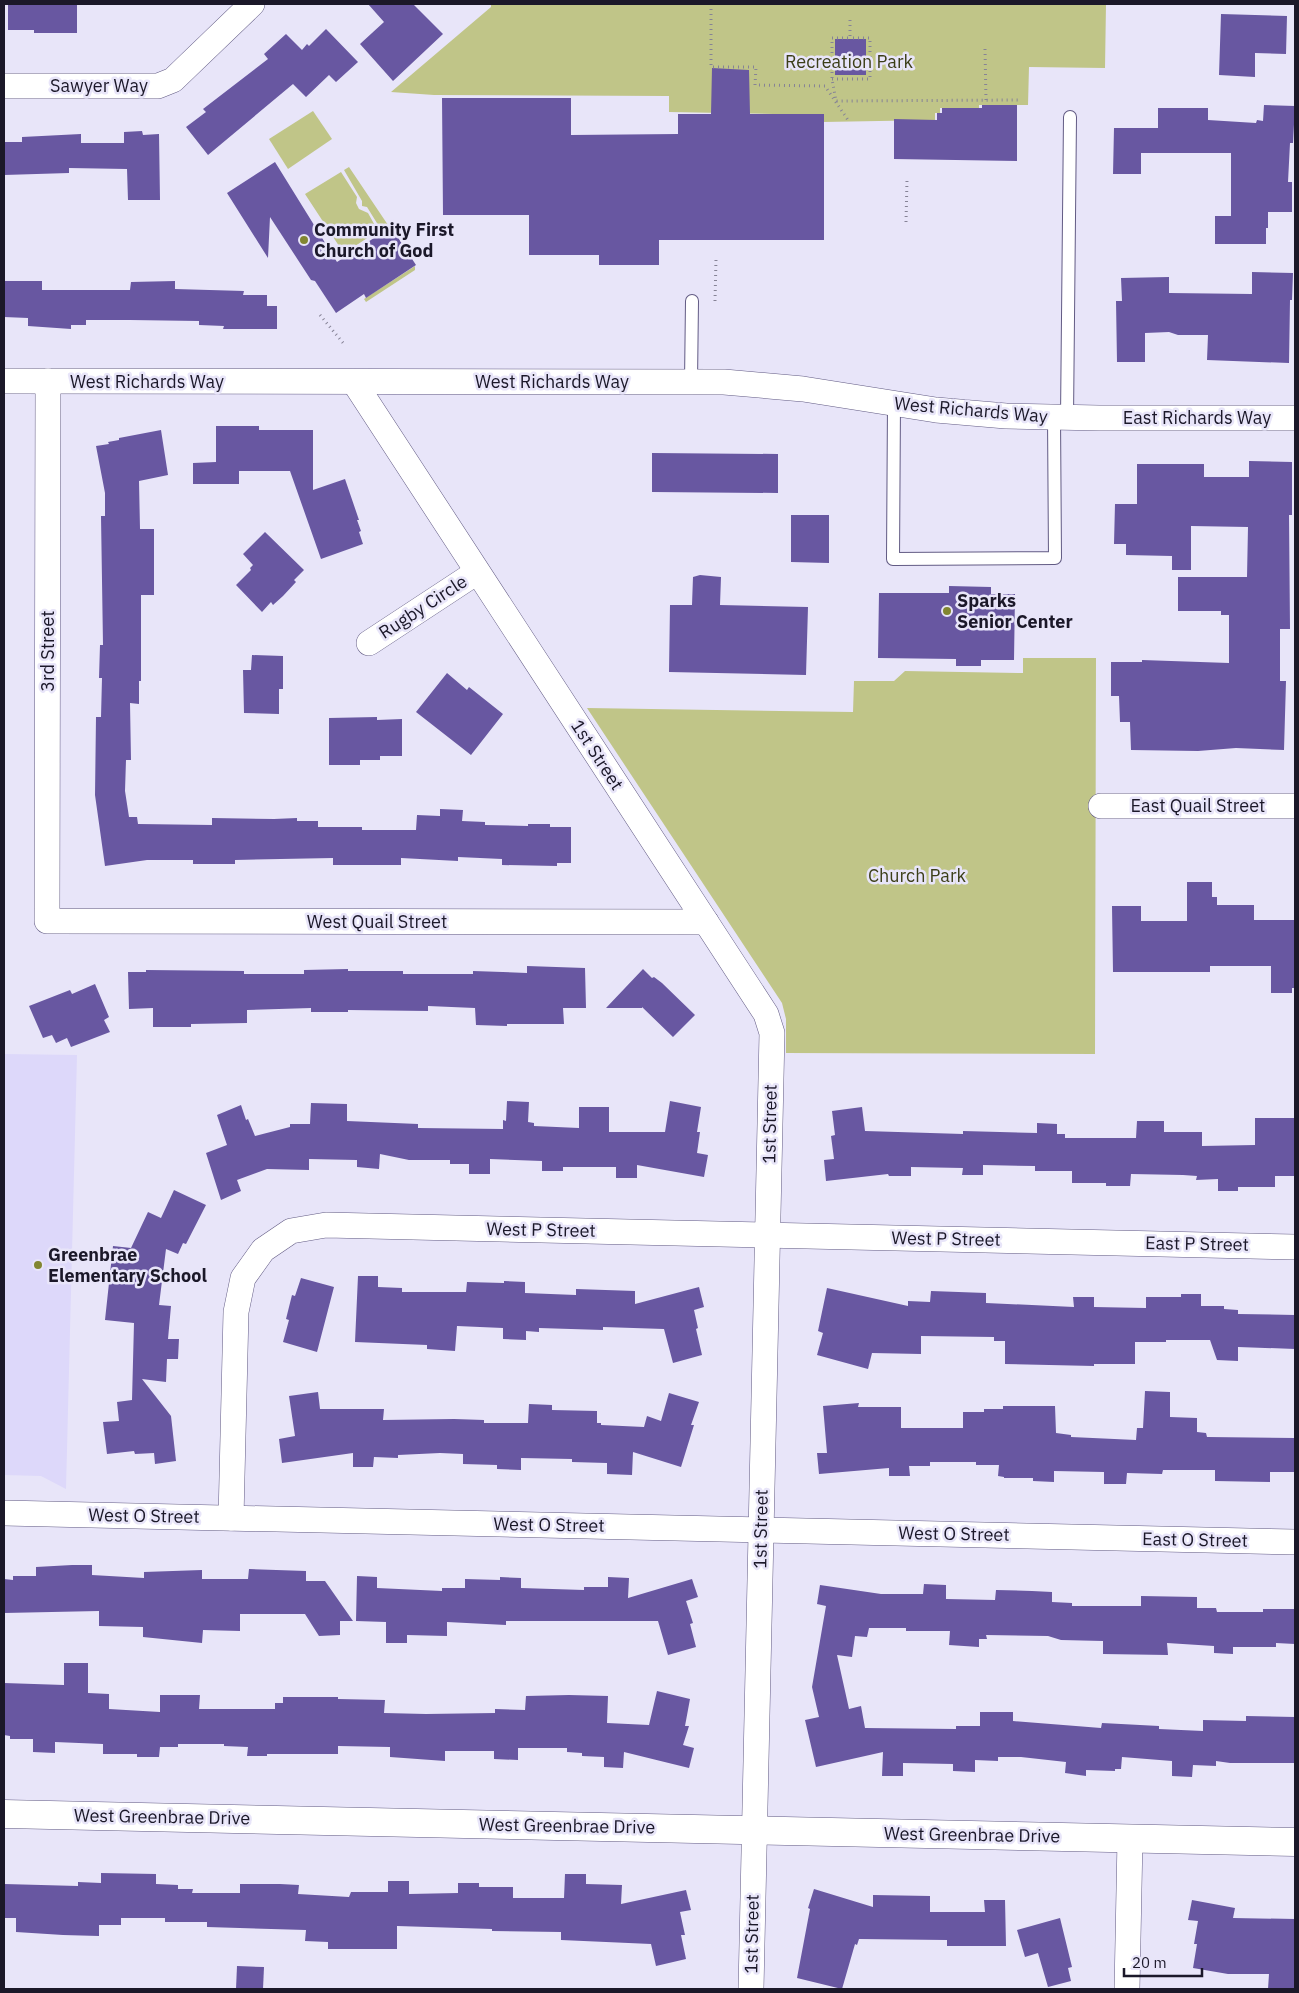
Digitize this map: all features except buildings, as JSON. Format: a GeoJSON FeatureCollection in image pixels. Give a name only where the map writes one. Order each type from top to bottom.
{"type":"FeatureCollection","features":[{"type":"Feature","properties":{"kind":"street","name":"Sawyer Way"},"geometry":{"type":"LineString","coordinates":[[4,86],[158,86],[173,80],[252,4]]}},
{"type":"Feature","properties":{"kind":"street","name":"West Richards Way"},"geometry":{"type":"LineString","coordinates":[[4,381],[724,382],[803,389],[936,410],[1006,416],[1099,418]]}},
{"type":"Feature","properties":{"kind":"street","name":"3rd Street"},"geometry":{"type":"LineString","coordinates":[[47,921],[48,382]]}},
{"type":"Feature","properties":{"kind":"street","name":"1st Street"},"geometry":{"type":"LineString","coordinates":[[354,382],[766,1014],[772,1033],[751,1989]]}},
{"type":"Feature","properties":{"kind":"street","name":"East Richards Way"},"geometry":{"type":"LineString","coordinates":[[1099,418],[1295,418]]}},
{"type":"Feature","properties":{"kind":"street","name":"Rugby Circle"},"geometry":{"type":"LineString","coordinates":[[369,643],[478,572]]}},
{"type":"Feature","properties":{"kind":"street","name":"East Quail Street"},"geometry":{"type":"LineString","coordinates":[[1101,806],[1295,806]]}},
{"type":"Feature","properties":{"kind":"street","name":"West Quail Street"},"geometry":{"type":"LineString","coordinates":[[47,921],[706,922]]}},
{"type":"Feature","properties":{"kind":"street","name":"West P Street"},"geometry":{"type":"LineString","coordinates":[[231,1518],[236,1312],[243,1278],[263,1250],[291,1231],[326,1225],[1100,1242]]}},
{"type":"Feature","properties":{"kind":"street","name":"East P Street"},"geometry":{"type":"LineString","coordinates":[[1100,1242],[1295,1247]]}},
{"type":"Feature","properties":{"kind":"street","name":"West O Street"},"geometry":{"type":"LineString","coordinates":[[4,1513],[1094,1538]]}},
{"type":"Feature","properties":{"kind":"street","name":"East O Street"},"geometry":{"type":"LineString","coordinates":[[1094,1538],[1295,1542]]}},
{"type":"Feature","properties":{"kind":"street","name":"West Greenbrae Drive"},"geometry":{"type":"LineString","coordinates":[[4,1814],[1295,1842]]}},
{"type":"Feature","properties":{"kind":"street"},"geometry":{"type":"LineString","coordinates":[[1127,1989],[1130,1839]]}},
{"type":"Feature","properties":{"kind":"lane"},"geometry":{"type":"LineString","coordinates":[[894,403],[893,559],[1055,558],[1070,117]]}},
{"type":"Feature","properties":{"kind":"lane"},"geometry":{"type":"LineString","coordinates":[[691,382],[692,301]]}},
{"type":"Feature","properties":{"kind":"path"},"geometry":{"type":"LineString","coordinates":[[711,4],[711,67],[756,67],[755,85],[825,86],[848,120]]}},
{"type":"Feature","properties":{"kind":"path"},"geometry":{"type":"LineString","coordinates":[[850,20],[850,38]]}},
{"type":"Feature","properties":{"kind":"path"},"geometry":{"type":"LineString","coordinates":[[832,79],[870,79],[870,38],[832,38],[832,79],[836,101]]}},
{"type":"Feature","properties":{"kind":"path"},"geometry":{"type":"LineString","coordinates":[[985,49],[986,100]]}},
{"type":"Feature","properties":{"kind":"path"},"geometry":{"type":"LineString","coordinates":[[836,101],[1019,100]]}},
{"type":"Feature","properties":{"kind":"path"},"geometry":{"type":"LineString","coordinates":[[906,180],[906,222]]}},
{"type":"Feature","properties":{"kind":"path"},"geometry":{"type":"LineString","coordinates":[[715,301],[716,259]]}},
{"type":"Feature","properties":{"kind":"path"},"geometry":{"type":"LineString","coordinates":[[320,315],[344,344]]}},
{"type":"Feature","properties":{"kind":"shaded area","name":"Greenbrae Elementary School"},"geometry":{"type":"Polygon","coordinates":[[[4,1054],[77,1055],[66,1489],[41,1476],[4,1475],[4,1054]]]}},
{"type":"Feature","properties":{"kind":"green space","name":"Recreation Park"},"geometry":{"type":"Polygon","coordinates":[[[491,4],[1106,4],[1105,68],[1029,67],[1028,105],[979,105],[979,120],[970,108],[940,108],[940,113],[935,113],[935,120],[823,122],[822,115],[669,112],[669,96],[434,95],[391,92],[491,7],[491,4]]]}},
{"type":"Feature","properties":{"kind":"green space"},"geometry":{"type":"Polygon","coordinates":[[[313,111],[332,139],[288,169],[269,139],[313,111]]]}},
{"type":"Feature","properties":{"kind":"green space"},"geometry":{"type":"Polygon","coordinates":[[[349,167],[388,225],[383,229],[380,228],[367,207],[362,206],[362,201],[344,170],[349,167]]]}},
{"type":"Feature","properties":{"kind":"green space"},"geometry":{"type":"Polygon","coordinates":[[[341,172],[357,197],[356,203],[359,209],[368,213],[378,231],[349,250],[342,249],[339,246],[305,194],[341,172]]]}},
{"type":"Feature","properties":{"kind":"green space"},"geometry":{"type":"Polygon","coordinates":[[[415,266],[415,270],[366,302],[364,299],[415,266]]]}},
{"type":"Feature","properties":{"kind":"green space","name":"Church Park"},"geometry":{"type":"Polygon","coordinates":[[[1023,658],[1096,658],[1095,1054],[786,1053],[786,1019],[782,1003],[587,708],[853,712],[854,681],[894,681],[905,671],[1023,673],[1023,658]]]}},
{"type":"Feature","properties":{"kind":"place","name":"Community First Church of God"},"geometry":{"type":"Point","coordinates":[304,240]}},
{"type":"Feature","properties":{"kind":"place","name":"Sparks Senior Center"},"geometry":{"type":"Point","coordinates":[947,611]}},
{"type":"Feature","properties":{"kind":"place","name":"Greenbrae Elementary School"},"geometry":{"type":"Point","coordinates":[38,1265]}}]}
